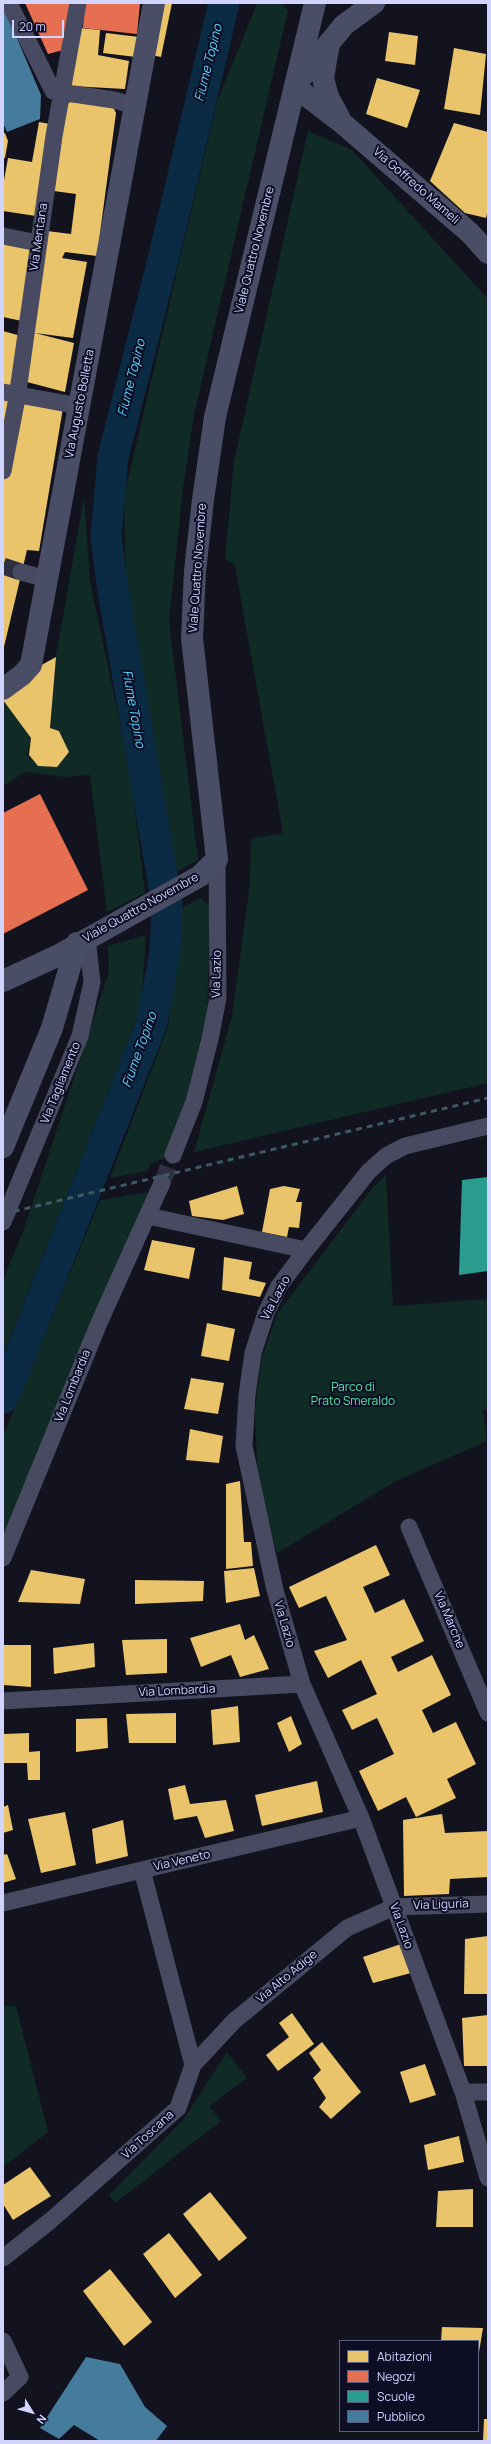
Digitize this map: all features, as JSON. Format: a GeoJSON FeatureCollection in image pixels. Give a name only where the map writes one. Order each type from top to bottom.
{"type":"FeatureCollection","features":[{"type":"Feature","properties":{"kind":"main road","name":"Via Augusto Bolletta"},"geometry":{"type":"LineString","coordinates":[[3,689],[22,675],[31,664],[154,3]]}},
{"type":"Feature","properties":{"kind":"main road","name":"Viale Quattro Novembre"},"geometry":{"type":"LineString","coordinates":[[3,981],[57,956],[108,926],[200,876],[217,859],[192,638],[195,571],[215,417],[315,3]]}},
{"type":"Feature","properties":{"kind":"main road","name":"Viale Quattro Novembre"},"geometry":{"type":"LineString","coordinates":[[295,86],[330,40],[344,25],[374,3]]}},
{"type":"Feature","properties":{"kind":"main road","name":"Via Goffredo Mameli"},"geometry":{"type":"LineString","coordinates":[[330,40],[323,78],[328,97],[341,122]]}},
{"type":"Feature","properties":{"kind":"main road","name":"Via Goffredo Mameli"},"geometry":{"type":"LineString","coordinates":[[295,86],[341,122],[470,233],[488,253]]}},
{"type":"Feature","properties":{"kind":"main road"},"geometry":{"type":"LineString","coordinates":[[3,1147],[52,1028],[82,941]]}},
{"type":"Feature","properties":{"kind":"street"},"geometry":{"type":"LineString","coordinates":[[9,3],[54,92],[114,100],[135,106]]}},
{"type":"Feature","properties":{"kind":"street","name":"Via Mentana"},"geometry":{"type":"LineString","coordinates":[[4,461],[10,394],[38,243],[54,136],[63,94],[78,3]]}},
{"type":"Feature","properties":{"kind":"street"},"geometry":{"type":"LineString","coordinates":[[3,236],[38,243]]}},
{"type":"Feature","properties":{"kind":"street"},"geometry":{"type":"LineString","coordinates":[[10,394],[80,406]]}},
{"type":"Feature","properties":{"kind":"street"},"geometry":{"type":"LineString","coordinates":[[21,572],[47,578]]}},
{"type":"Feature","properties":{"kind":"street","name":"Via Lazio"},"geometry":{"type":"LineString","coordinates":[[173,1155],[194,1102],[210,1039],[218,998],[217,859]]}},
{"type":"Feature","properties":{"kind":"street","name":"Via Tagliamento"},"geometry":{"type":"LineString","coordinates":[[3,1222],[80,1036],[92,982],[82,941]]}},
{"type":"Feature","properties":{"kind":"street","name":"Via Lazio"},"geometry":{"type":"LineString","coordinates":[[488,1126],[405,1146],[386,1156],[369,1171],[306,1250],[280,1286],[266,1313],[253,1353],[247,1395],[244,1446],[275,1590],[302,1684],[361,1818],[463,2092],[488,2178]]}},
{"type":"Feature","properties":{"kind":"street"},"geometry":{"type":"LineString","coordinates":[[162,1183],[148,1216],[306,1250]]}},
{"type":"Feature","properties":{"kind":"street","name":"Via Lombardia"},"geometry":{"type":"LineString","coordinates":[[3,1558],[99,1323],[148,1216]]}},
{"type":"Feature","properties":{"kind":"street","name":"Via Marche"},"geometry":{"type":"LineString","coordinates":[[409,1527],[488,1714]]}},
{"type":"Feature","properties":{"kind":"street","name":"Via Lombardia"},"geometry":{"type":"LineString","coordinates":[[3,1701],[302,1684]]}},
{"type":"Feature","properties":{"kind":"street","name":"Via Veneto"},"geometry":{"type":"LineString","coordinates":[[3,1903],[361,1818]]}},
{"type":"Feature","properties":{"kind":"street"},"geometry":{"type":"LineString","coordinates":[[142,1870],[193,2065]]}},
{"type":"Feature","properties":{"kind":"street","name":"Via Liguria"},"geometry":{"type":"LineString","coordinates":[[394,1906],[488,1904]]}},
{"type":"Feature","properties":{"kind":"street","name":"Via Alto Adige"},"geometry":{"type":"LineString","coordinates":[[193,2065],[234,2021],[347,1928],[394,1906]]}},
{"type":"Feature","properties":{"kind":"street","name":"Via Toscana"},"geometry":{"type":"LineString","coordinates":[[3,2258],[50,2221],[178,2108],[193,2065]]}},
{"type":"Feature","properties":{"kind":"street"},"geometry":{"type":"LineString","coordinates":[[463,2092],[488,2092]]}},
{"type":"Feature","properties":{"kind":"street"},"geometry":{"type":"LineString","coordinates":[[3,2341],[20,2376],[3,2393]]}},
{"type":"Feature","properties":{"kind":"green space"},"geometry":{"type":"Polygon","coordinates":[[[257,3],[282,3],[288,10],[194,415],[183,488],[169,621],[198,860],[176,872],[126,591],[124,496],[217,102],[257,3]]]}},
{"type":"Feature","properties":{"kind":"green space"},"geometry":{"type":"Polygon","coordinates":[[[308,131],[352,150],[488,299],[488,1083],[194,1152],[232,1016],[250,883],[251,839],[283,833],[235,566],[225,559],[234,461],[308,131]]]}},
{"type":"Feature","properties":{"kind":"green space"},"geometry":{"type":"Polygon","coordinates":[[[84,496],[90,581],[130,771],[145,893],[107,912],[90,775],[64,777],[25,772],[3,786],[3,700],[31,738],[27,755],[38,766],[57,767],[69,752],[59,731],[50,728],[56,657],[84,496]]]}},
{"type":"Feature","properties":{"kind":"green space"},"geometry":{"type":"Polygon","coordinates":[[[201,898],[210,907],[207,1018],[186,1109],[164,1159],[151,1163],[147,1171],[110,1178],[168,1027],[178,944],[178,910],[201,898]]]}},
{"type":"Feature","properties":{"kind":"green space"},"geometry":{"type":"Polygon","coordinates":[[[146,935],[141,1009],[3,1355],[3,1280],[24,1229],[109,972],[108,946],[146,935]]]}},
{"type":"Feature","properties":{"kind":"green space","name":"Parco di Prato Smeraldo"},"geometry":{"type":"Polygon","coordinates":[[[386,1175],[393,1306],[488,1299],[488,1409],[483,1410],[487,1441],[396,1481],[277,1553],[264,1504],[257,1466],[255,1411],[261,1360],[277,1314],[374,1186],[386,1175]]]}},
{"type":"Feature","properties":{"kind":"green space"},"geometry":{"type":"Polygon","coordinates":[[[152,1192],[3,1545],[3,1436],[100,1200],[152,1192]]]}},
{"type":"Feature","properties":{"kind":"green space"},"geometry":{"type":"Polygon","coordinates":[[[3,2006],[16,2006],[48,2132],[3,2167],[3,2006]]]}},
{"type":"Feature","properties":{"kind":"green space"},"geometry":{"type":"Polygon","coordinates":[[[227,2052],[247,2078],[209,2106],[221,2121],[115,2203],[109,2195],[183,2120],[227,2052]]]}},
{"type":"Feature","properties":{"kind":"building: Abitazioni"},"geometry":{"type":"Polygon","coordinates":[[[162,3],[172,3],[161,57],[151,55],[162,3]]]}},
{"type":"Feature","properties":{"kind":"building: Abitazioni"},"geometry":{"type":"Polygon","coordinates":[[[80,28],[100,30],[98,55],[129,61],[125,89],[71,86],[80,28]]]}},
{"type":"Feature","properties":{"kind":"building: Abitazioni"},"geometry":{"type":"Polygon","coordinates":[[[389,32],[418,36],[415,65],[385,61],[389,32]]]}},
{"type":"Feature","properties":{"kind":"building: Abitazioni"},"geometry":{"type":"Polygon","coordinates":[[[106,33],[139,37],[136,57],[103,53],[106,33]]]}},
{"type":"Feature","properties":{"kind":"building: Abitazioni"},"geometry":{"type":"Polygon","coordinates":[[[454,48],[486,54],[480,115],[444,109],[454,48]]]}},
{"type":"Feature","properties":{"kind":"building: Abitazioni"},"geometry":{"type":"Polygon","coordinates":[[[377,78],[420,90],[407,128],[366,114],[377,78]]]}},
{"type":"Feature","properties":{"kind":"building: Abitazioni"},"geometry":{"type":"Polygon","coordinates":[[[75,99],[111,103],[116,113],[97,256],[65,252],[62,258],[87,262],[73,338],[35,333],[74,343],[65,392],[27,382],[47,231],[71,234],[76,194],[54,191],[67,104],[75,99]]]}},
{"type":"Feature","properties":{"kind":"building: Abitazioni"},"geometry":{"type":"Polygon","coordinates":[[[39,122],[50,124],[36,216],[3,211],[3,186],[8,158],[32,162],[39,122]]]}},
{"type":"Feature","properties":{"kind":"building: Abitazioni"},"geometry":{"type":"Polygon","coordinates":[[[454,123],[488,132],[488,209],[486,218],[465,213],[430,181],[454,123]]]}},
{"type":"Feature","properties":{"kind":"building: Abitazioni"},"geometry":{"type":"Polygon","coordinates":[[[5,133],[8,141],[5,158],[3,158],[3,134],[5,133]]]}},
{"type":"Feature","properties":{"kind":"building: Abitazioni"},"geometry":{"type":"Polygon","coordinates":[[[3,244],[31,249],[22,321],[3,317],[3,244]]]}},
{"type":"Feature","properties":{"kind":"building: Abitazioni"},"geometry":{"type":"Polygon","coordinates":[[[3,331],[21,336],[16,392],[3,389],[3,331]]]}},
{"type":"Feature","properties":{"kind":"building: Abitazioni"},"geometry":{"type":"Polygon","coordinates":[[[3,397],[13,399],[3,450],[3,397]]]}},
{"type":"Feature","properties":{"kind":"building: Abitazioni"},"geometry":{"type":"Polygon","coordinates":[[[20,402],[63,408],[39,551],[27,550],[3,651],[3,483],[20,402]]]}},
{"type":"Feature","properties":{"kind":"building: Abitazioni"},"geometry":{"type":"Polygon","coordinates":[[[56,657],[50,728],[59,731],[69,752],[57,767],[38,766],[29,755],[31,738],[3,700],[36,668],[56,657]]]}},
{"type":"Feature","properties":{"kind":"building: Abitazioni"},"geometry":{"type":"Polygon","coordinates":[[[237,1186],[244,1214],[223,1220],[192,1216],[189,1201],[237,1186]]]}},
{"type":"Feature","properties":{"kind":"building: Abitazioni"},"geometry":{"type":"Polygon","coordinates":[[[284,1186],[300,1189],[296,1202],[302,1202],[299,1228],[289,1227],[287,1237],[262,1232],[270,1189],[284,1186]]]}},
{"type":"Feature","properties":{"kind":"building: Abitazioni"},"geometry":{"type":"Polygon","coordinates":[[[152,1240],[195,1248],[189,1279],[144,1270],[152,1240]]]}},
{"type":"Feature","properties":{"kind":"building: Abitazioni"},"geometry":{"type":"Polygon","coordinates":[[[224,1257],[252,1262],[249,1279],[266,1283],[260,1297],[222,1290],[224,1257]]]}},
{"type":"Feature","properties":{"kind":"building: Abitazioni"},"geometry":{"type":"Polygon","coordinates":[[[207,1323],[235,1329],[229,1361],[201,1356],[207,1323]]]}},
{"type":"Feature","properties":{"kind":"building: Abitazioni"},"geometry":{"type":"Polygon","coordinates":[[[191,1378],[224,1383],[218,1414],[184,1409],[191,1378]]]}},
{"type":"Feature","properties":{"kind":"building: Abitazioni"},"geometry":{"type":"Polygon","coordinates":[[[190,1429],[223,1436],[219,1463],[186,1460],[190,1429]]]}},
{"type":"Feature","properties":{"kind":"building: Abitazioni"},"geometry":{"type":"Polygon","coordinates":[[[240,1481],[244,1542],[251,1542],[253,1566],[226,1569],[226,1484],[240,1481]]]}},
{"type":"Feature","properties":{"kind":"building: Abitazioni"},"geometry":{"type":"Polygon","coordinates":[[[376,1545],[390,1575],[363,1587],[375,1613],[404,1599],[424,1641],[391,1657],[398,1672],[432,1655],[451,1695],[422,1710],[433,1733],[456,1722],[476,1764],[447,1779],[456,1798],[416,1817],[406,1797],[378,1811],[359,1771],[394,1754],[377,1718],[352,1730],[342,1710],[377,1694],[361,1660],[328,1678],[314,1651],[347,1640],[326,1596],[299,1608],[289,1587],[376,1545]]]}},
{"type":"Feature","properties":{"kind":"building: Abitazioni"},"geometry":{"type":"Polygon","coordinates":[[[254,1568],[260,1596],[226,1603],[224,1571],[254,1568]]]}},
{"type":"Feature","properties":{"kind":"building: Abitazioni"},"geometry":{"type":"Polygon","coordinates":[[[31,1570],[85,1579],[80,1604],[18,1602],[31,1570]]]}},
{"type":"Feature","properties":{"kind":"building: Abitazioni"},"geometry":{"type":"Polygon","coordinates":[[[135,1580],[204,1581],[203,1601],[135,1604],[135,1580]]]}},
{"type":"Feature","properties":{"kind":"building: Abitazioni"},"geometry":{"type":"Polygon","coordinates":[[[240,1624],[245,1640],[254,1635],[269,1669],[240,1677],[231,1655],[201,1667],[190,1638],[240,1624]]]}},
{"type":"Feature","properties":{"kind":"building: Abitazioni"},"geometry":{"type":"Polygon","coordinates":[[[167,1639],[167,1673],[126,1675],[122,1640],[167,1639]]]}},
{"type":"Feature","properties":{"kind":"building: Abitazioni"},"geometry":{"type":"Polygon","coordinates":[[[94,1643],[95,1667],[54,1674],[53,1648],[94,1643]]]}},
{"type":"Feature","properties":{"kind":"building: Abitazioni"},"geometry":{"type":"Polygon","coordinates":[[[3,1645],[31,1645],[31,1687],[3,1685],[3,1645]]]}},
{"type":"Feature","properties":{"kind":"building: Abitazioni"},"geometry":{"type":"Polygon","coordinates":[[[238,1706],[240,1742],[213,1745],[211,1710],[238,1706]]]}},
{"type":"Feature","properties":{"kind":"building: Abitazioni"},"geometry":{"type":"Polygon","coordinates":[[[176,1713],[176,1743],[129,1743],[126,1714],[176,1713]]]}},
{"type":"Feature","properties":{"kind":"building: Abitazioni"},"geometry":{"type":"Polygon","coordinates":[[[291,1716],[302,1744],[289,1752],[277,1723],[291,1716]]]}},
{"type":"Feature","properties":{"kind":"building: Abitazioni"},"geometry":{"type":"Polygon","coordinates":[[[107,1718],[108,1748],[76,1752],[76,1719],[107,1718]]]}},
{"type":"Feature","properties":{"kind":"building: Abitazioni"},"geometry":{"type":"Polygon","coordinates":[[[29,1733],[29,1752],[40,1751],[40,1780],[28,1780],[27,1763],[3,1763],[3,1734],[29,1733]]]}},
{"type":"Feature","properties":{"kind":"building: Abitazioni"},"geometry":{"type":"Polygon","coordinates":[[[317,1781],[323,1812],[262,1826],[255,1795],[317,1781]]]}},
{"type":"Feature","properties":{"kind":"building: Abitazioni"},"geometry":{"type":"Polygon","coordinates":[[[185,1785],[190,1804],[226,1800],[234,1831],[205,1838],[197,1816],[174,1820],[168,1789],[185,1785]]]}},
{"type":"Feature","properties":{"kind":"building: Abitazioni"},"geometry":{"type":"Polygon","coordinates":[[[8,1805],[13,1830],[3,1833],[3,1807],[8,1805]]]}},
{"type":"Feature","properties":{"kind":"building: Abitazioni"},"geometry":{"type":"Polygon","coordinates":[[[65,1812],[76,1865],[41,1873],[28,1819],[65,1812]]]}},
{"type":"Feature","properties":{"kind":"building: Abitazioni"},"geometry":{"type":"Polygon","coordinates":[[[442,1814],[445,1833],[488,1831],[488,1877],[450,1879],[449,1894],[404,1896],[403,1820],[442,1814]]]}},
{"type":"Feature","properties":{"kind":"building: Abitazioni"},"geometry":{"type":"Polygon","coordinates":[[[123,1820],[128,1856],[96,1864],[92,1829],[123,1820]]]}},
{"type":"Feature","properties":{"kind":"building: Abitazioni"},"geometry":{"type":"Polygon","coordinates":[[[7,1854],[16,1879],[3,1883],[3,1855],[7,1854]]]}},
{"type":"Feature","properties":{"kind":"building: Abitazioni"},"geometry":{"type":"Polygon","coordinates":[[[488,1936],[488,1994],[464,1994],[465,1939],[488,1936]]]}},
{"type":"Feature","properties":{"kind":"building: Abitazioni"},"geometry":{"type":"Polygon","coordinates":[[[401,1944],[411,1973],[373,1983],[363,1957],[401,1944]]]}},
{"type":"Feature","properties":{"kind":"building: Abitazioni"},"geometry":{"type":"Polygon","coordinates":[[[292,2013],[314,2044],[278,2071],[266,2055],[289,2037],[279,2023],[292,2013]]]}},
{"type":"Feature","properties":{"kind":"building: Abitazioni"},"geometry":{"type":"Polygon","coordinates":[[[488,2015],[488,2066],[464,2066],[462,2018],[488,2015]]]}},
{"type":"Feature","properties":{"kind":"building: Abitazioni"},"geometry":{"type":"Polygon","coordinates":[[[322,2042],[361,2092],[331,2119],[319,2107],[326,2098],[313,2078],[321,2070],[309,2053],[322,2042]]]}},
{"type":"Feature","properties":{"kind":"building: Abitazioni"},"geometry":{"type":"Polygon","coordinates":[[[425,2064],[436,2095],[410,2103],[400,2072],[425,2064]]]}},
{"type":"Feature","properties":{"kind":"building: Abitazioni"},"geometry":{"type":"Polygon","coordinates":[[[459,2136],[464,2162],[428,2170],[424,2145],[459,2136]]]}},
{"type":"Feature","properties":{"kind":"building: Abitazioni"},"geometry":{"type":"Polygon","coordinates":[[[30,2167],[51,2196],[13,2220],[3,2204],[3,2185],[30,2167]]]}},
{"type":"Feature","properties":{"kind":"building: Abitazioni"},"geometry":{"type":"Polygon","coordinates":[[[473,2189],[473,2227],[436,2227],[438,2191],[473,2189]]]}},
{"type":"Feature","properties":{"kind":"building: Abitazioni"},"geometry":{"type":"Polygon","coordinates":[[[210,2192],[247,2238],[219,2261],[183,2214],[210,2192]]]}},
{"type":"Feature","properties":{"kind":"building: Abitazioni"},"geometry":{"type":"Polygon","coordinates":[[[169,2233],[202,2275],[175,2298],[143,2254],[169,2233]]]}},
{"type":"Feature","properties":{"kind":"building: Abitazioni"},"geometry":{"type":"Polygon","coordinates":[[[110,2269],[152,2322],[124,2346],[83,2291],[110,2269]]]}},
{"type":"Feature","properties":{"kind":"building: Abitazioni"},"geometry":{"type":"Polygon","coordinates":[[[442,2327],[483,2328],[479,2352],[479,2340],[441,2340],[442,2327]]]}},
{"type":"Feature","properties":{"kind":"building: Abitazioni"},"geometry":{"type":"Polygon","coordinates":[[[484,2419],[488,2419],[488,2441],[483,2441],[484,2419]]]}},
{"type":"Feature","properties":{"kind":"building: Negozi"},"geometry":{"type":"Polygon","coordinates":[[[25,3],[73,3],[67,49],[48,54],[25,3]]]}},
{"type":"Feature","properties":{"kind":"building: Negozi"},"geometry":{"type":"Polygon","coordinates":[[[85,3],[140,3],[137,34],[83,28],[85,3]]]}},
{"type":"Feature","properties":{"kind":"building: Negozi"},"geometry":{"type":"Polygon","coordinates":[[[40,794],[88,890],[3,934],[3,813],[40,794]]]}},
{"type":"Feature","properties":{"kind":"building: Scuole"},"geometry":{"type":"Polygon","coordinates":[[[488,1177],[488,1271],[459,1275],[462,1180],[488,1177]]]}},
{"type":"Feature","properties":{"kind":"building: Pubblico"},"geometry":{"type":"Polygon","coordinates":[[[3,5],[41,95],[40,119],[7,132],[3,123],[3,5]]]}},
{"type":"Feature","properties":{"kind":"building: Pubblico"},"geometry":{"type":"Polygon","coordinates":[[[86,2357],[120,2364],[145,2407],[167,2426],[156,2441],[100,2441],[74,2425],[59,2439],[40,2428],[86,2357]]]}},
{"type":"Feature","properties":{"kind":"waterway","name":"Fiume Topino"},"geometry":{"type":"LineString","coordinates":[[3,1398],[152,1023],[165,952],[167,904],[112,584],[106,536],[113,457],[163,260],[224,3]]}},
{"type":"Feature","properties":{"kind":"tunnel"},"geometry":{"type":"LineString","coordinates":[[3,566],[21,572]]}},
{"type":"Feature","properties":{"kind":"tunnel"},"geometry":{"type":"LineString","coordinates":[[162,1183],[173,1155]]}},
{"type":"Feature","properties":{"kind":"railway"},"geometry":{"type":"LineString","coordinates":[[3,1214],[488,1098]]}}]}
